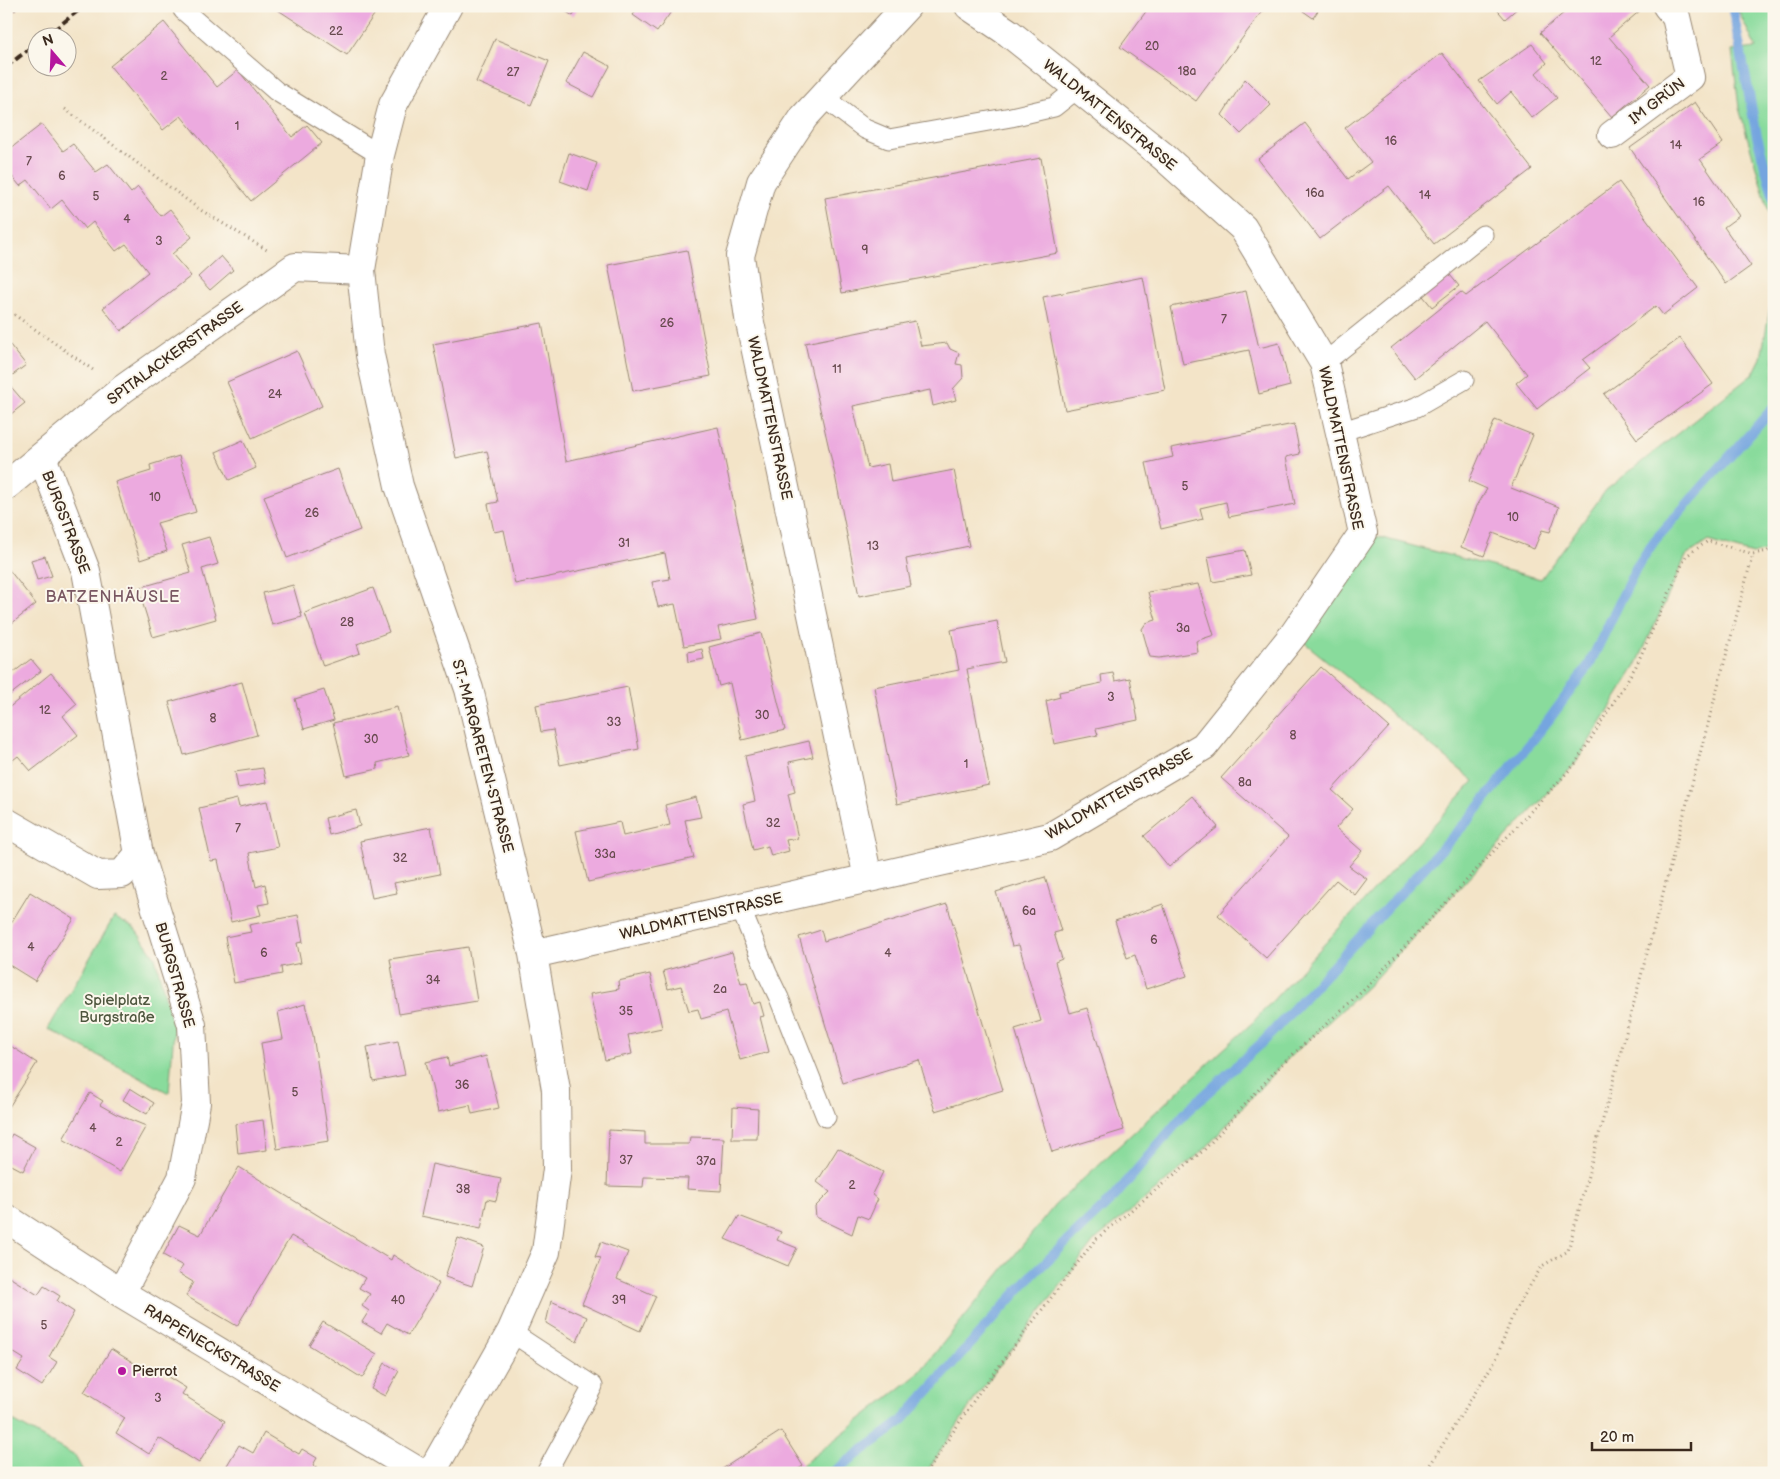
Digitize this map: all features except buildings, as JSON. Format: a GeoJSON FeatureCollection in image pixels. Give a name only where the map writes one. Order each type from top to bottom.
{"type":"FeatureCollection","features":[{"type":"Feature","properties":{"kind":"street","name":"ST.-MARGARETEN-STRASSE"},"geometry":{"type":"LineString","coordinates":[[431,1473],[511,1332],[546,1252],[557,1169],[556,1090],[533,954],[469,689],[399,486],[370,355],[361,270],[380,156],[393,105],[448,6]]}},
{"type":"Feature","properties":{"kind":"street","name":"WALDMATTENSTRASSE"},"geometry":{"type":"LineString","coordinates":[[868,878],[749,318],[740,256],[761,182],[804,117],[908,6]]}},
{"type":"Feature","properties":{"kind":"street","name":"WALDMATTENSTRASSE"},"geometry":{"type":"LineString","coordinates":[[533,954],[1050,837],[1204,746],[1294,634],[1363,533],[1324,363],[1243,228],[1164,157],[1008,33],[969,6]]}},
{"type":"Feature","properties":{"kind":"street","name":"IM GRÜN"},"geometry":{"type":"LineString","coordinates":[[1612,135],[1690,77],[1676,17],[1667,6]]}},
{"type":"Feature","properties":{"kind":"street"},"geometry":{"type":"LineString","coordinates":[[295,267],[361,270]]}},
{"type":"Feature","properties":{"kind":"street","name":"SPITALACKERSTRASSE"},"geometry":{"type":"LineString","coordinates":[[6,486],[123,388],[295,267]]}},
{"type":"Feature","properties":{"kind":"street","name":"BURGSTRASSE"},"geometry":{"type":"LineString","coordinates":[[42,457],[86,571],[139,854],[192,1025],[196,1103],[182,1178],[121,1293]]}},
{"type":"Feature","properties":{"kind":"street"},"geometry":{"type":"LineString","coordinates":[[6,822],[98,876],[122,874],[139,854]]}},
{"type":"Feature","properties":{"kind":"street","name":"RAPPENECKSTRASSE"},"geometry":{"type":"LineString","coordinates":[[6,1218],[121,1293],[421,1473]]}},
{"type":"Feature","properties":{"kind":"lane"},"geometry":{"type":"LineString","coordinates":[[183,10],[276,91],[380,156]]}},
{"type":"Feature","properties":{"kind":"lane"},"geometry":{"type":"LineString","coordinates":[[823,97],[865,129],[889,139],[1011,118],[1054,107],[1078,88]]}},
{"type":"Feature","properties":{"kind":"lane"},"geometry":{"type":"LineString","coordinates":[[1324,363],[1483,235]]}},
{"type":"Feature","properties":{"kind":"lane"},"geometry":{"type":"LineString","coordinates":[[1340,432],[1417,407],[1464,380]]}},
{"type":"Feature","properties":{"kind":"lane"},"geometry":{"type":"LineString","coordinates":[[740,907],[766,973],[779,998],[826,1117]]}},
{"type":"Feature","properties":{"kind":"lane"},"geometry":{"type":"LineString","coordinates":[[511,1332],[593,1386],[546,1473]]}},
{"type":"Feature","properties":{"kind":"path"},"geometry":{"type":"LineString","coordinates":[[65,109],[199,209],[295,267]]}},
{"type":"Feature","properties":{"kind":"path"},"geometry":{"type":"LineString","coordinates":[[6,310],[85,366],[123,388]]}},
{"type":"Feature","properties":{"kind":"path"},"geometry":{"type":"LineString","coordinates":[[926,1473],[978,1394],[1095,1240],[1204,1150],[1279,1066],[1368,986],[1575,764],[1636,666],[1686,556],[1708,541],[1753,554],[1768,551],[1774,539]]}},
{"type":"Feature","properties":{"kind":"path"},"geometry":{"type":"LineString","coordinates":[[1425,1473],[1496,1359],[1514,1312],[1542,1266],[1568,1251],[1753,554]]}},
{"type":"Feature","properties":{"kind":"green space"},"geometry":{"type":"Polygon","coordinates":[[[1736,6],[1774,6],[1774,230],[1739,108],[1732,51],[1756,48],[1736,6]]]}},
{"type":"Feature","properties":{"kind":"green space"},"geometry":{"type":"Polygon","coordinates":[[[1774,285],[1774,539],[1768,551],[1753,554],[1708,541],[1686,556],[1636,666],[1575,764],[1368,986],[1279,1067],[1204,1150],[1095,1240],[978,1394],[926,1473],[792,1473],[918,1374],[1055,1205],[1253,1022],[1474,781],[1294,634],[1363,533],[1541,579],[1606,490],[1753,374],[1761,358],[1774,285]]]}},
{"type":"Feature","properties":{"kind":"green space","name":"Spielplatz Burgstraße"},"geometry":{"type":"Polygon","coordinates":[[[114,917],[135,929],[155,957],[174,1030],[169,1093],[48,1029],[114,917]]]}},
{"type":"Feature","properties":{"kind":"green space"},"geometry":{"type":"Polygon","coordinates":[[[6,1417],[75,1456],[84,1473],[6,1473],[6,1417]]]}},
{"type":"Feature","properties":{"kind":"waterway"},"geometry":{"type":"LineString","coordinates":[[1732,6],[1757,136],[1774,199]]}},
{"type":"Feature","properties":{"kind":"waterway"},"geometry":{"type":"LineString","coordinates":[[832,1473],[901,1422],[1031,1276],[1114,1197],[1187,1111],[1264,1041],[1472,816],[1548,721],[1589,665],[1636,568],[1655,540],[1774,407]]}},
{"type":"Feature","properties":{"kind":"railway"},"geometry":{"type":"LineString","coordinates":[[56,28],[84,6]]}},
{"type":"Feature","properties":{"kind":"railway"},"geometry":{"type":"LineString","coordinates":[[6,67],[28,50]]}},
{"type":"Feature","properties":{"kind":"place","name":"Pierrot"},"geometry":{"type":"Point","coordinates":[122,1371]}},
{"type":"Feature","properties":{"kind":"district","name":"BATZENHÄUSLE"},"geometry":{"type":"Point","coordinates":[113,596]}}]}
